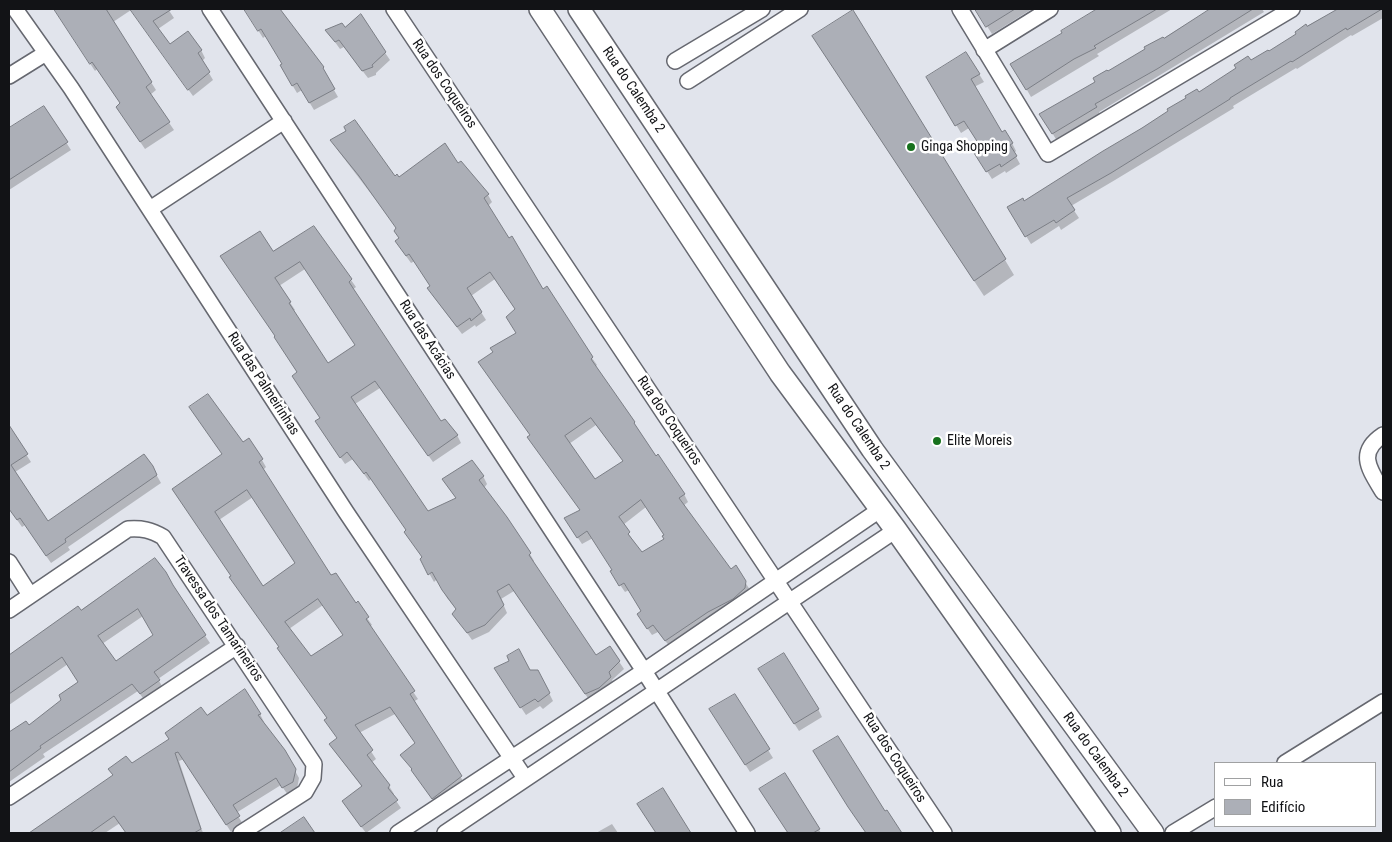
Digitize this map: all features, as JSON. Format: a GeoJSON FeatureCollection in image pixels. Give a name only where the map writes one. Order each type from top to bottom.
{"type":"FeatureCollection","features":[{"type":"Feature","properties":{"kind":"main road","name":"Rua do Calemba 2"},"geometry":{"type":"LineString","coordinates":[[540,9],[780,373],[881,509],[1110,833]]}},
{"type":"Feature","properties":{"kind":"main road","name":"Rua do Calemba 2"},"geometry":{"type":"LineString","coordinates":[[579,9],[872,450],[1153,833]]}},
{"type":"Feature","properties":{"kind":"street","name":"Rua das Palmeirinhas"},"geometry":{"type":"LineString","coordinates":[[15,9],[150,209],[346,512],[525,778]]}},
{"type":"Feature","properties":{"kind":"street","name":"Rua das Acácias"},"geometry":{"type":"LineString","coordinates":[[210,9],[644,671],[747,833]]}},
{"type":"Feature","properties":{"kind":"street","name":"Rua dos Coqueiros"},"geometry":{"type":"LineString","coordinates":[[394,9],[944,833]]}},
{"type":"Feature","properties":{"kind":"street"},"geometry":{"type":"LineString","coordinates":[[675,61],[762,9]]}},
{"type":"Feature","properties":{"kind":"street"},"geometry":{"type":"LineString","coordinates":[[688,81],[800,9]]}},
{"type":"Feature","properties":{"kind":"street"},"geometry":{"type":"LineString","coordinates":[[960,9],[1048,154],[1286,10]]}},
{"type":"Feature","properties":{"kind":"street"},"geometry":{"type":"LineString","coordinates":[[984,50],[1050,9]]}},
{"type":"Feature","properties":{"kind":"street"},"geometry":{"type":"LineString","coordinates":[[9,76],[46,53]]}},
{"type":"Feature","properties":{"kind":"street"},"geometry":{"type":"LineString","coordinates":[[150,209],[284,121]]}},
{"type":"Feature","properties":{"kind":"street"},"geometry":{"type":"LineString","coordinates":[[1383,436],[1371,445],[1367,458],[1368,466],[1383,492]]}},
{"type":"Feature","properties":{"kind":"street"},"geometry":{"type":"LineString","coordinates":[[398,833],[644,671],[881,509]]}},
{"type":"Feature","properties":{"kind":"street","name":"Travessa dos Tamarineiros"},"geometry":{"type":"LineString","coordinates":[[9,610],[128,529],[151,530],[163,537],[314,764],[313,778],[305,792],[242,833]]}},
{"type":"Feature","properties":{"kind":"street"},"geometry":{"type":"LineString","coordinates":[[445,833],[896,530]]}},
{"type":"Feature","properties":{"kind":"street"},"geometry":{"type":"LineString","coordinates":[[9,562],[30,595]]}},
{"type":"Feature","properties":{"kind":"street"},"geometry":{"type":"LineString","coordinates":[[9,797],[237,646]]}},
{"type":"Feature","properties":{"kind":"street"},"geometry":{"type":"LineString","coordinates":[[1288,762],[1383,702]]}},
{"type":"Feature","properties":{"kind":"street"},"geometry":{"type":"LineString","coordinates":[[1173,833],[1214,808]]}},
{"type":"Feature","properties":{"kind":"building"},"geometry":{"type":"Polygon","coordinates":[[[54,9],[106,9],[152,82],[146,87],[170,122],[140,142],[116,107],[120,103],[92,62],[90,64],[54,9]]]}},
{"type":"Feature","properties":{"kind":"building"},"geometry":{"type":"Polygon","coordinates":[[[130,9],[172,9],[153,21],[170,44],[188,31],[202,50],[198,53],[210,72],[188,90],[130,9]]]}},
{"type":"Feature","properties":{"kind":"building"},"geometry":{"type":"Polygon","coordinates":[[[244,9],[280,9],[324,67],[335,89],[309,103],[297,83],[292,86],[280,65],[282,64],[261,29],[258,31],[244,9]]]}},
{"type":"Feature","properties":{"kind":"building"},"geometry":{"type":"Polygon","coordinates":[[[975,9],[1015,9],[986,27],[975,9]]]}},
{"type":"Feature","properties":{"kind":"building"},"geometry":{"type":"Polygon","coordinates":[[[1097,9],[1157,9],[1094,46],[1096,48],[1074,59],[1026,90],[1010,64],[1062,33],[1061,31],[1097,9]]]}},
{"type":"Feature","properties":{"kind":"building"},"geometry":{"type":"Polygon","coordinates":[[[1210,9],[1253,9],[1157,69],[1095,104],[1097,107],[1052,134],[1039,114],[1095,82],[1093,78],[1145,49],[1144,47],[1164,38],[1210,9]]]}},
{"type":"Feature","properties":{"kind":"building"},"geometry":{"type":"Polygon","coordinates":[[[1338,9],[1382,9],[1291,61],[1111,173],[1067,198],[1075,210],[1056,223],[1054,220],[1025,237],[1007,207],[1023,198],[1024,201],[1142,128],[1168,111],[1167,109],[1186,98],[1185,96],[1197,89],[1199,92],[1236,68],[1234,65],[1248,56],[1251,60],[1269,51],[1296,34],[1295,32],[1306,24],[1307,26],[1338,9]]]}},
{"type":"Feature","properties":{"kind":"building","name":"Ginga Shopping"},"geometry":{"type":"Polygon","coordinates":[[[853,10],[1006,259],[974,281],[812,36],[853,10]]]}},
{"type":"Feature","properties":{"kind":"building"},"geometry":{"type":"Polygon","coordinates":[[[361,14],[386,52],[372,65],[373,67],[362,71],[339,40],[335,42],[325,30],[342,23],[345,27],[361,14]]]}},
{"type":"Feature","properties":{"kind":"building"},"geometry":{"type":"Polygon","coordinates":[[[966,52],[980,74],[971,79],[1002,132],[1005,130],[1013,143],[1010,145],[1017,156],[1001,167],[1000,164],[986,172],[974,153],[982,149],[964,121],[955,126],[926,77],[966,52]]]}},
{"type":"Feature","properties":{"kind":"building"},"geometry":{"type":"Polygon","coordinates":[[[44,106],[68,142],[9,180],[9,128],[44,106]]]}},
{"type":"Feature","properties":{"kind":"building"},"geometry":{"type":"Polygon","coordinates":[[[355,120],[395,176],[397,174],[399,177],[445,143],[458,163],[461,161],[489,194],[484,198],[509,238],[512,236],[543,289],[547,286],[593,357],[591,359],[656,456],[658,454],[685,494],[679,498],[731,569],[736,565],[746,581],[745,588],[733,599],[708,612],[665,641],[653,625],[647,629],[637,614],[641,611],[624,583],[619,586],[610,571],[612,570],[587,531],[577,538],[564,518],[580,510],[527,437],[530,435],[478,362],[493,352],[490,348],[516,333],[506,317],[515,309],[490,272],[467,288],[482,312],[471,321],[470,318],[457,327],[427,288],[430,286],[409,254],[406,256],[395,241],[399,238],[394,231],[396,228],[359,176],[330,140],[346,131],[344,127],[355,120]],[[591,418],[565,436],[595,479],[623,461],[591,418]],[[641,500],[619,517],[630,532],[628,534],[642,552],[664,539],[662,536],[664,535],[641,500]]]}},
{"type":"Feature","properties":{"kind":"building"},"geometry":{"type":"Polygon","coordinates":[[[314,226],[352,279],[349,282],[441,421],[445,419],[458,435],[428,456],[375,381],[351,397],[428,511],[456,498],[442,479],[472,460],[484,476],[479,480],[507,517],[531,553],[529,555],[596,655],[610,646],[620,661],[609,672],[611,677],[599,688],[585,694],[509,584],[497,591],[504,605],[485,625],[467,633],[452,614],[456,609],[432,572],[428,575],[420,559],[422,557],[404,532],[406,530],[366,472],[364,474],[347,452],[340,458],[315,421],[320,418],[292,376],[297,372],[275,336],[220,256],[260,231],[273,251],[314,226]],[[300,262],[275,278],[328,363],[355,345],[300,262]]]}},
{"type":"Feature","properties":{"kind":"building"},"geometry":{"type":"Polygon","coordinates":[[[208,394],[243,442],[249,438],[263,459],[259,462],[331,575],[336,573],[356,603],[358,601],[369,617],[366,619],[415,691],[410,694],[462,776],[432,799],[400,755],[415,743],[390,707],[355,725],[373,750],[367,755],[390,785],[388,788],[398,800],[361,827],[342,801],[362,786],[329,744],[337,738],[324,720],[327,718],[277,648],[279,647],[229,577],[231,576],[172,489],[222,454],[189,407],[208,394]],[[247,490],[215,512],[263,586],[295,563],[247,490]],[[318,599],[285,622],[311,656],[343,635],[318,599]]]}},
{"type":"Feature","properties":{"kind":"building"},"geometry":{"type":"Polygon","coordinates":[[[9,425],[28,454],[11,465],[48,521],[144,454],[157,475],[65,539],[66,542],[46,556],[20,518],[17,520],[9,509],[9,425]]]}},
{"type":"Feature","properties":{"kind":"building"},"geometry":{"type":"Polygon","coordinates":[[[155,558],[206,635],[154,672],[160,680],[140,694],[132,684],[40,746],[41,748],[9,772],[9,732],[26,721],[29,725],[61,700],[59,695],[78,682],[62,657],[9,694],[9,655],[78,606],[81,610],[155,558]],[[138,609],[98,636],[116,661],[153,635],[138,609]]]}},
{"type":"Feature","properties":{"kind":"building"},"geometry":{"type":"Polygon","coordinates":[[[519,649],[530,670],[538,670],[550,693],[538,702],[535,699],[520,708],[494,668],[509,661],[507,656],[519,649]]]}},
{"type":"Feature","properties":{"kind":"building"},"geometry":{"type":"Polygon","coordinates":[[[784,653],[819,709],[794,724],[758,669],[784,653]]]}},
{"type":"Feature","properties":{"kind":"building"},"geometry":{"type":"Polygon","coordinates":[[[245,689],[261,714],[258,715],[285,750],[296,769],[293,782],[282,788],[276,778],[233,805],[240,816],[226,825],[178,752],[175,753],[201,829],[194,833],[126,833],[114,816],[90,833],[29,833],[113,775],[108,769],[126,756],[132,763],[169,739],[165,733],[201,707],[207,715],[245,689]]]}},
{"type":"Feature","properties":{"kind":"building"},"geometry":{"type":"Polygon","coordinates":[[[735,694],[770,749],[745,765],[709,709],[735,694]]]}},
{"type":"Feature","properties":{"kind":"building"},"geometry":{"type":"Polygon","coordinates":[[[838,736],[885,811],[887,810],[902,833],[866,833],[848,807],[813,751],[838,736]]]}},
{"type":"Feature","properties":{"kind":"building"},"geometry":{"type":"Polygon","coordinates":[[[785,773],[820,829],[813,833],[788,833],[759,789],[785,773]]]}},
{"type":"Feature","properties":{"kind":"building"},"geometry":{"type":"Polygon","coordinates":[[[663,788],[691,833],[656,833],[637,804],[663,788]]]}},
{"type":"Feature","properties":{"kind":"building"},"geometry":{"type":"Polygon","coordinates":[[[304,817],[315,833],[280,833],[304,817]]]}},
{"type":"Feature","properties":{"kind":"place","name":"Ginga Shopping"},"geometry":{"type":"Point","coordinates":[911,147]}},
{"type":"Feature","properties":{"kind":"place","name":"Elite Moreis"},"geometry":{"type":"Point","coordinates":[937,441]}}]}
